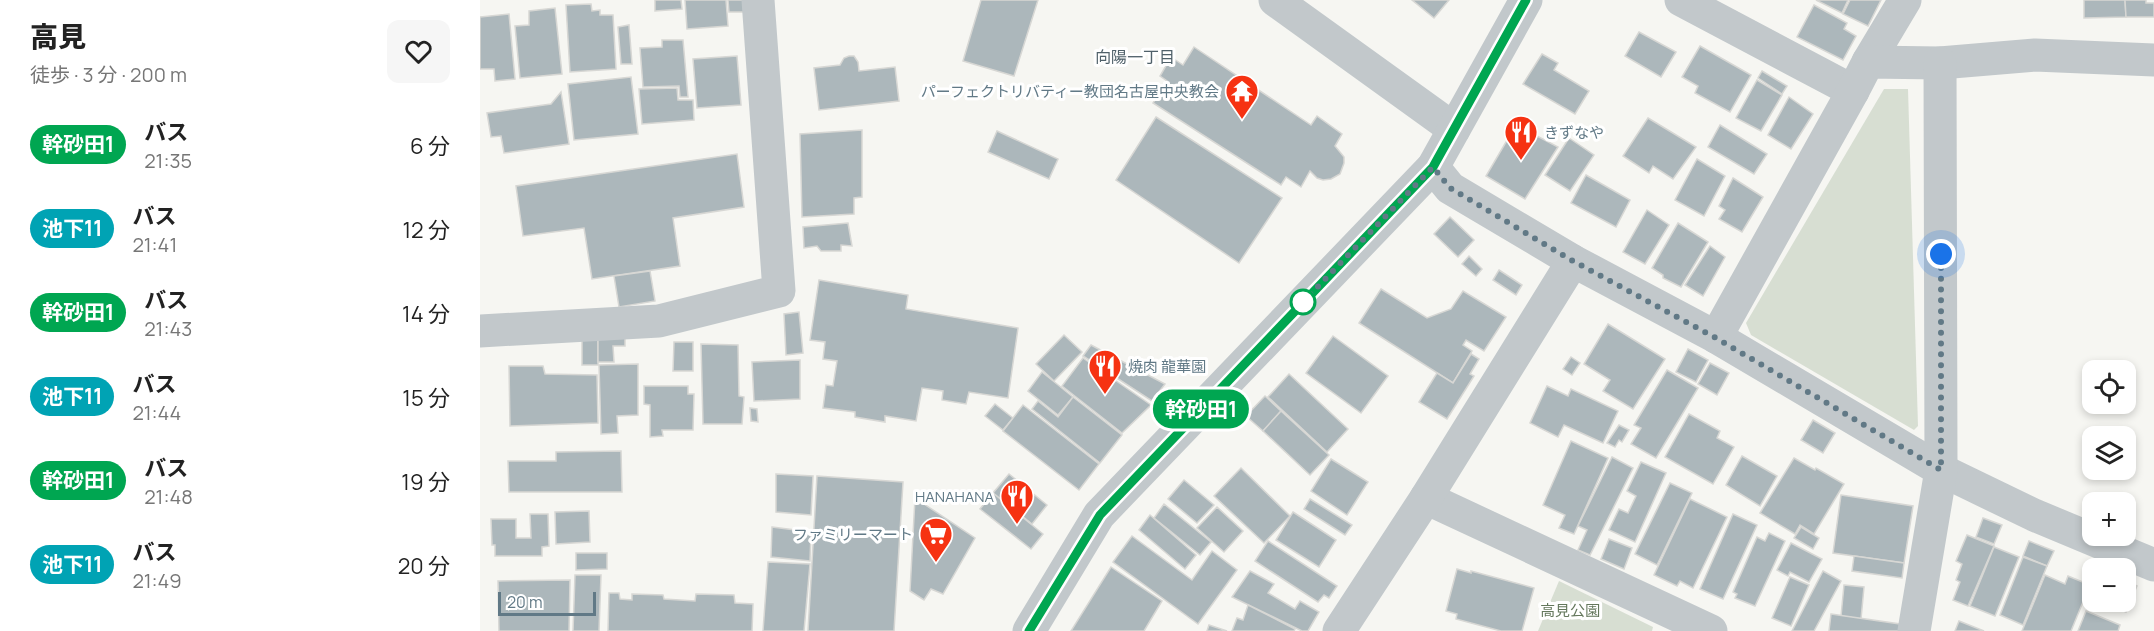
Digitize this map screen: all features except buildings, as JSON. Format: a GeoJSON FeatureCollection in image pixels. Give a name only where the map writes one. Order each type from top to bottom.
{"type":"FeatureCollection","features":[{"type":"Feature","properties":{"kind":"street"},"geometry":{"type":"LineString","coordinates":[[480,331],[659,321],[779,291],[758,0]]}},
{"type":"Feature","properties":{"kind":"street"},"geometry":{"type":"LineString","coordinates":[[1275,0],[1454,129]]}},
{"type":"Feature","properties":{"kind":"street"},"geometry":{"type":"LineString","coordinates":[[1681,0],[1853,91]]}},
{"type":"Feature","properties":{"kind":"street"},"geometry":{"type":"LineString","coordinates":[[1716,338],[1868,62],[1905,0]]}},
{"type":"Feature","properties":{"kind":"street"},"geometry":{"type":"LineString","coordinates":[[1029,631],[1100,515],[1433,167],[1519,3]]}},
{"type":"Feature","properties":{"kind":"street"},"geometry":{"type":"LineString","coordinates":[[1868,62],[1940,63],[2035,55],[2154,60]]}},
{"type":"Feature","properties":{"kind":"street"},"geometry":{"type":"LineString","coordinates":[[1914,631],[1941,470],[1940,63]]}},
{"type":"Feature","properties":{"kind":"street"},"geometry":{"type":"LineString","coordinates":[[1433,167],[1450,188],[1573,261],[1716,338],[1941,470],[2034,514],[2154,565]]}},
{"type":"Feature","properties":{"kind":"street"},"geometry":{"type":"LineString","coordinates":[[1339,631],[1426,498],[1573,261]]}},
{"type":"Feature","properties":{"kind":"street"},"geometry":{"type":"LineString","coordinates":[[1426,498],[1711,631]]}},
{"type":"Feature","properties":{"kind":"green space"},"geometry":{"type":"Polygon","coordinates":[[[1884,89],[1908,89],[1918,426],[1914,430],[1751,335],[1746,323],[1884,89]]]}},
{"type":"Feature","properties":{"kind":"green space","name":"高見公園"},"geometry":{"type":"Polygon","coordinates":[[[1559,581],[1653,627],[1652,631],[1538,631],[1559,581]]]}},
{"type":"Feature","properties":{"kind":"bus line","name":"幹砂田1"},"geometry":{"type":"LineString","coordinates":[[1029,631],[1100,515],[1433,167],[1526,0]]}},
{"type":"Feature","properties":{"kind":"place","name":"パーフェクトリバティー教団名古屋中央教会"},"geometry":{"type":"Point","coordinates":[1242,120]}},
{"type":"Feature","properties":{"kind":"place","name":"きずなや"},"geometry":{"type":"Point","coordinates":[1521,161]}},
{"type":"Feature","properties":{"kind":"place","name":"焼肉 龍華園"},"geometry":{"type":"Point","coordinates":[1105,395]}},
{"type":"Feature","properties":{"kind":"place","name":"HANAHANA"},"geometry":{"type":"Point","coordinates":[1017,525]}},
{"type":"Feature","properties":{"kind":"place","name":"ファミリーマート"},"geometry":{"type":"Point","coordinates":[936,563]}},
{"type":"Feature","properties":{"kind":"district","name":"向陽一丁目"},"geometry":{"type":"Point","coordinates":[1135,57]}},
{"type":"Feature","properties":{"kind":"route"},"geometry":{"type":"LineString","coordinates":[[1303,302],[1433,167],[1450,188],[1573,261],[1716,338],[1941,470],[1941,254]]}}]}
